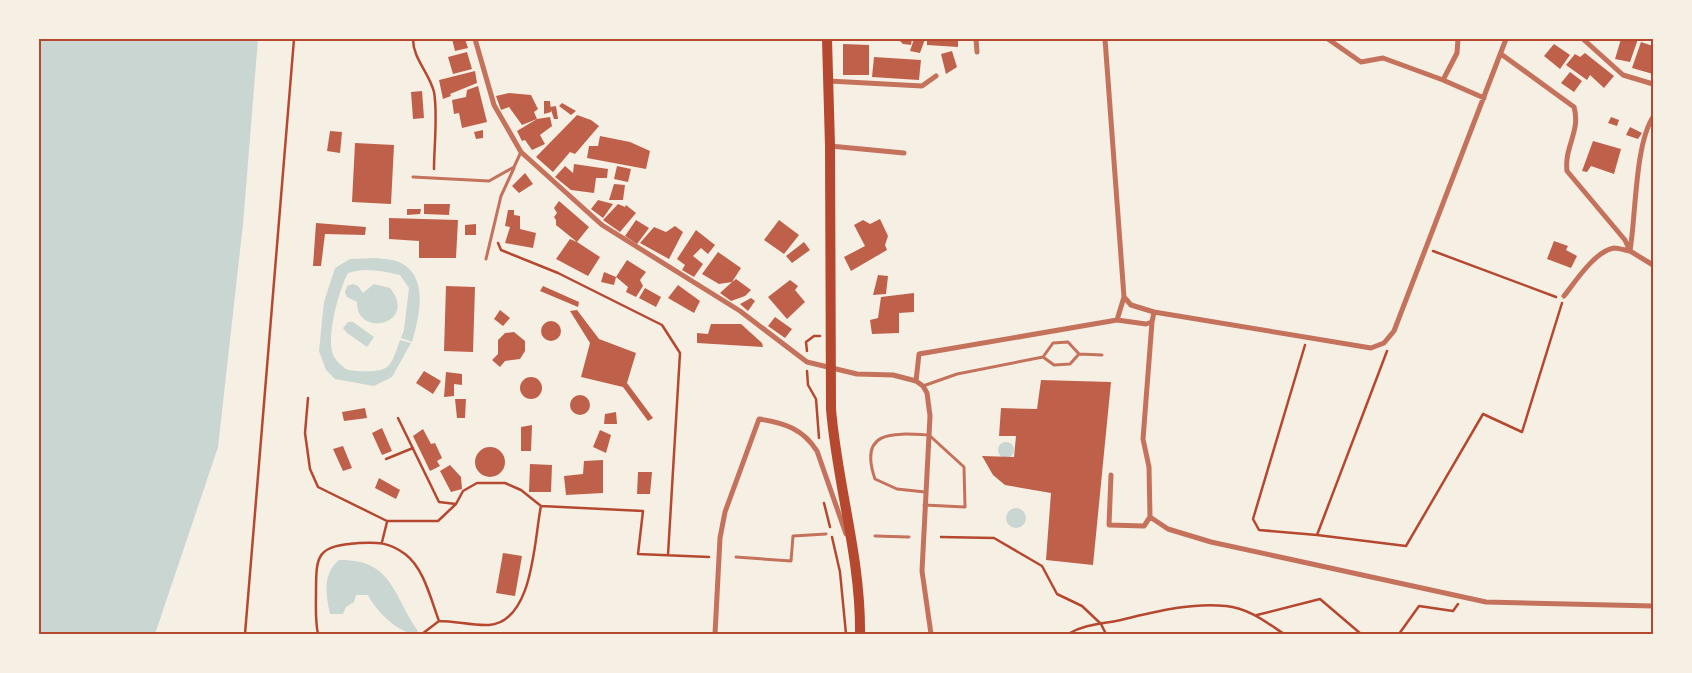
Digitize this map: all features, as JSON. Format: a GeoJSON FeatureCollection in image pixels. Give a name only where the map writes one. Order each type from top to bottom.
{"type":"FeatureCollection","features":[{"type":"Feature","properties":{"kind":"main road"},"geometry":{"type":"LineString","coordinates":[[827,39],[830,81],[830,367],[834,441],[852,554],[860,634]]}},
{"type":"Feature","properties":{"kind":"street"},"geometry":{"type":"LineString","coordinates":[[475,39],[494,105],[521,152],[602,225],[740,311],[807,362],[857,374],[894,374],[916,381],[923,386],[927,393],[929,409],[929,435],[922,571],[931,634]]}},
{"type":"Feature","properties":{"kind":"street"},"geometry":{"type":"LineString","coordinates":[[976,39],[977,52]]}},
{"type":"Feature","properties":{"kind":"street"},"geometry":{"type":"LineString","coordinates":[[1105,39],[1124,297],[1117,320]]}},
{"type":"Feature","properties":{"kind":"street"},"geometry":{"type":"LineString","coordinates":[[1328,39],[1361,62],[1383,58],[1443,80],[1484,98]]}},
{"type":"Feature","properties":{"kind":"street"},"geometry":{"type":"LineString","coordinates":[[1443,80],[1457,53],[1458,39]]}},
{"type":"Feature","properties":{"kind":"street"},"geometry":{"type":"LineString","coordinates":[[1124,297],[1131,305],[1154,312],[1371,348],[1384,343],[1394,330],[1427,249],[1506,39]]}},
{"type":"Feature","properties":{"kind":"street"},"geometry":{"type":"LineString","coordinates":[[1583,39],[1623,75],[1653,84]]}},
{"type":"Feature","properties":{"kind":"street"},"geometry":{"type":"LineString","coordinates":[[1501,54],[1574,107],[1577,119],[1566,159],[1568,171],[1625,240],[1630,251]]}},
{"type":"Feature","properties":{"kind":"street"},"geometry":{"type":"LineString","coordinates":[[830,81],[922,86],[936,76]]}},
{"type":"Feature","properties":{"kind":"street"},"geometry":{"type":"LineString","coordinates":[[1630,251],[1635,221],[1641,153],[1647,126],[1653,117]]}},
{"type":"Feature","properties":{"kind":"street"},"geometry":{"type":"LineString","coordinates":[[830,146],[904,153]]}},
{"type":"Feature","properties":{"kind":"street"},"geometry":{"type":"LineString","coordinates":[[1564,296],[1588,266],[1602,254],[1614,248],[1630,251],[1653,265]]}},
{"type":"Feature","properties":{"kind":"street"},"geometry":{"type":"LineString","coordinates":[[1111,474],[1109,525],[1144,526],[1150,517],[1149,467],[1143,439],[1145,387],[1154,312]]}},
{"type":"Feature","properties":{"kind":"street"},"geometry":{"type":"LineString","coordinates":[[916,381],[919,354],[1117,320],[1146,324],[1152,322]]}},
{"type":"Feature","properties":{"kind":"street"},"geometry":{"type":"LineString","coordinates":[[715,634],[720,538],[725,512],[759,419],[791,426],[810,440],[818,451],[852,554]]}},
{"type":"Feature","properties":{"kind":"street"},"geometry":{"type":"LineString","coordinates":[[1150,517],[1168,529],[1211,542],[1486,602],[1653,606]]}},
{"type":"Feature","properties":{"kind":"lane"},"geometry":{"type":"LineString","coordinates":[[486,259],[502,196],[521,152]]}},
{"type":"Feature","properties":{"kind":"lane"},"geometry":{"type":"LineString","coordinates":[[414,178],[489,181],[514,167]]}},
{"type":"Feature","properties":{"kind":"lane"},"geometry":{"type":"LineString","coordinates":[[923,386],[957,374],[1043,357],[1053,343],[1068,342],[1079,354],[1102,355]]}},
{"type":"Feature","properties":{"kind":"lane"},"geometry":{"type":"LineString","coordinates":[[1043,357],[1054,365],[1070,364],[1079,354]]}},
{"type":"Feature","properties":{"kind":"lane"},"geometry":{"type":"LineString","coordinates":[[924,505],[965,507],[964,467],[929,435],[888,434],[876,442],[870,454],[875,479],[897,489],[925,492]]}},
{"type":"Feature","properties":{"kind":"lane"},"geometry":{"type":"LineString","coordinates":[[736,557],[791,561],[793,536],[826,534]]}},
{"type":"Feature","properties":{"kind":"lane"},"geometry":{"type":"LineString","coordinates":[[875,536],[909,537]]}},
{"type":"Feature","properties":{"kind":"path"},"geometry":{"type":"LineString","coordinates":[[245,634],[294,39]]}},
{"type":"Feature","properties":{"kind":"path"},"geometry":{"type":"LineString","coordinates":[[413,39],[416,58],[430,78],[434,94],[434,178]]}},
{"type":"Feature","properties":{"kind":"path"},"geometry":{"type":"LineString","coordinates":[[493,230],[501,250],[558,273],[662,325],[680,353],[668,555]]}},
{"type":"Feature","properties":{"kind":"path"},"geometry":{"type":"LineString","coordinates":[[1308,337],[1253,519],[1259,530],[1406,546],[1483,414],[1522,432],[1564,296],[1553,297],[1427,249]]}},
{"type":"Feature","properties":{"kind":"path"},"geometry":{"type":"LineString","coordinates":[[807,349],[806,342],[814,336],[820,336]]}},
{"type":"Feature","properties":{"kind":"path"},"geometry":{"type":"LineString","coordinates":[[1317,535],[1387,349]]}},
{"type":"Feature","properties":{"kind":"path"},"geometry":{"type":"LineString","coordinates":[[807,379],[808,385],[816,399],[819,439]]}},
{"type":"Feature","properties":{"kind":"path"},"geometry":{"type":"LineString","coordinates":[[308,398],[306,442],[310,469],[318,487],[387,521],[438,521],[456,504],[463,491],[477,483],[505,483],[521,490],[541,506],[643,512],[638,554],[709,557]]}},
{"type":"Feature","properties":{"kind":"path"},"geometry":{"type":"LineString","coordinates":[[398,418],[439,502],[456,504]]}},
{"type":"Feature","properties":{"kind":"path"},"geometry":{"type":"LineString","coordinates":[[386,459],[413,448]]}},
{"type":"Feature","properties":{"kind":"path"},"geometry":{"type":"LineString","coordinates":[[422,634],[439,621],[489,625],[500,622],[514,613],[522,601],[533,559],[541,506]]}},
{"type":"Feature","properties":{"kind":"path"},"geometry":{"type":"LineString","coordinates":[[382,542],[387,521]]}},
{"type":"Feature","properties":{"kind":"path"},"geometry":{"type":"LineString","coordinates":[[940,537],[994,538],[1042,566],[1056,594],[1082,606],[1100,624],[1106,634]]}},
{"type":"Feature","properties":{"kind":"path"},"geometry":{"type":"LineString","coordinates":[[318,634],[316,563],[323,552],[333,546],[382,542],[406,554],[417,567],[439,621]]}},
{"type":"Feature","properties":{"kind":"path"},"geometry":{"type":"LineString","coordinates":[[1399,634],[1419,606],[1453,612],[1464,597]]}},
{"type":"Feature","properties":{"kind":"path"},"geometry":{"type":"LineString","coordinates":[[1256,616],[1320,599],[1361,634]]}},
{"type":"Feature","properties":{"kind":"path"},"geometry":{"type":"LineString","coordinates":[[1068,634],[1080,627],[1186,606],[1227,606],[1256,616],[1284,634]]}},
{"type":"Feature","properties":{"kind":"shaded area"},"geometry":{"type":"Polygon","coordinates":[[[39,39],[258,39],[243,224],[218,447],[155,634],[39,634],[39,39]]]}},
{"type":"Feature","properties":{"kind":"shaded area"},"geometry":{"type":"Polygon","coordinates":[[[376,258],[396,261],[409,268],[419,287],[420,298],[412,342],[401,338],[404,330],[409,288],[400,275],[367,270],[348,273],[337,301],[332,325],[331,347],[333,355],[338,362],[344,368],[350,370],[384,369],[392,361],[400,340],[411,343],[392,377],[374,386],[335,379],[326,370],[319,351],[324,302],[335,268],[350,259],[376,258]]]}},
{"type":"Feature","properties":{"kind":"shaded area"},"geometry":{"type":"Polygon","coordinates":[[[353,284],[358,286],[363,293],[374,284],[390,288],[397,300],[397,311],[392,318],[384,322],[375,323],[366,320],[359,313],[357,302],[347,297],[345,292],[347,286],[353,284]]]}},
{"type":"Feature","properties":{"kind":"shaded area"},"geometry":{"type":"Polygon","coordinates":[[[348,322],[353,322],[374,337],[367,347],[343,328],[348,322]]]}},
{"type":"Feature","properties":{"kind":"shaded area"},"geometry":{"type":"Polygon","coordinates":[[[1006,442],[1014,450],[1006,458],[998,450],[1006,442]]]}},
{"type":"Feature","properties":{"kind":"shaded area"},"geometry":{"type":"Polygon","coordinates":[[[1016,508],[1023,511],[1026,518],[1023,525],[1016,528],[1009,525],[1006,518],[1009,511],[1016,508]]]}},
{"type":"Feature","properties":{"kind":"shaded area"},"geometry":{"type":"Polygon","coordinates":[[[339,560],[357,561],[371,566],[381,573],[389,582],[418,631],[415,634],[401,630],[381,614],[368,595],[356,595],[354,602],[346,607],[343,614],[330,614],[327,600],[328,578],[339,560]]]}},
{"type":"Feature","properties":{"kind":"building"},"geometry":{"type":"Polygon","coordinates":[[[452,39],[465,39],[468,48],[455,51],[452,39]]]}},
{"type":"Feature","properties":{"kind":"building"},"geometry":{"type":"Polygon","coordinates":[[[898,39],[912,39],[911,45],[903,44],[898,39]]]}},
{"type":"Feature","properties":{"kind":"building"},"geometry":{"type":"Polygon","coordinates":[[[914,39],[925,39],[920,53],[910,51],[914,39]]]}},
{"type":"Feature","properties":{"kind":"building"},"geometry":{"type":"Polygon","coordinates":[[[927,39],[958,39],[958,47],[927,45],[927,39]]]}},
{"type":"Feature","properties":{"kind":"building"},"geometry":{"type":"Polygon","coordinates":[[[1621,39],[1638,39],[1630,62],[1615,59],[1621,39]]]}},
{"type":"Feature","properties":{"kind":"building"},"geometry":{"type":"Polygon","coordinates":[[[1641,42],[1653,46],[1653,74],[1632,68],[1641,42]]]}},
{"type":"Feature","properties":{"kind":"building"},"geometry":{"type":"Polygon","coordinates":[[[843,44],[869,45],[869,75],[843,75],[843,44]]]}},
{"type":"Feature","properties":{"kind":"building"},"geometry":{"type":"Polygon","coordinates":[[[1554,44],[1570,55],[1560,69],[1544,56],[1554,44]]]}},
{"type":"Feature","properties":{"kind":"building"},"geometry":{"type":"Polygon","coordinates":[[[952,51],[957,67],[946,74],[941,54],[952,51]]]}},
{"type":"Feature","properties":{"kind":"building"},"geometry":{"type":"Polygon","coordinates":[[[467,52],[472,69],[453,74],[448,57],[467,52]]]}},
{"type":"Feature","properties":{"kind":"building"},"geometry":{"type":"Polygon","coordinates":[[[1585,53],[1614,76],[1604,88],[1590,75],[1587,80],[1566,65],[1575,54],[1580,57],[1585,53]]]}},
{"type":"Feature","properties":{"kind":"building"},"geometry":{"type":"Polygon","coordinates":[[[874,57],[921,60],[919,80],[872,77],[874,57]]]}},
{"type":"Feature","properties":{"kind":"building"},"geometry":{"type":"Polygon","coordinates":[[[475,71],[477,83],[450,94],[451,96],[443,99],[439,80],[475,71]]]}},
{"type":"Feature","properties":{"kind":"building"},"geometry":{"type":"Polygon","coordinates":[[[1570,72],[1582,81],[1574,92],[1561,83],[1570,72]]]}},
{"type":"Feature","properties":{"kind":"building"},"geometry":{"type":"Polygon","coordinates":[[[478,86],[487,122],[462,128],[459,113],[454,114],[452,100],[466,97],[467,90],[478,86]]]}},
{"type":"Feature","properties":{"kind":"building"},"geometry":{"type":"Polygon","coordinates":[[[422,91],[424,118],[413,119],[411,92],[422,91]]]}},
{"type":"Feature","properties":{"kind":"building"},"geometry":{"type":"Polygon","coordinates":[[[509,93],[531,95],[538,109],[534,112],[537,119],[522,125],[509,107],[501,110],[496,96],[509,93]]]}},
{"type":"Feature","properties":{"kind":"building"},"geometry":{"type":"Polygon","coordinates":[[[544,101],[550,101],[551,112],[544,114],[544,101]]]}},
{"type":"Feature","properties":{"kind":"building"},"geometry":{"type":"Polygon","coordinates":[[[562,103],[576,111],[571,115],[559,106],[562,103]]]}},
{"type":"Feature","properties":{"kind":"building"},"geometry":{"type":"Polygon","coordinates":[[[556,106],[558,119],[554,119],[550,107],[556,106]]]}},
{"type":"Feature","properties":{"kind":"building"},"geometry":{"type":"Polygon","coordinates":[[[577,115],[591,120],[599,126],[575,154],[570,152],[553,172],[536,157],[577,115]]]}},
{"type":"Feature","properties":{"kind":"building"},"geometry":{"type":"Polygon","coordinates":[[[550,117],[552,126],[540,135],[545,144],[532,150],[525,140],[522,141],[517,131],[537,119],[550,117]]]}},
{"type":"Feature","properties":{"kind":"building"},"geometry":{"type":"Polygon","coordinates":[[[1611,117],[1619,120],[1617,126],[1608,123],[1611,117]]]}},
{"type":"Feature","properties":{"kind":"building"},"geometry":{"type":"Polygon","coordinates":[[[1630,127],[1642,133],[1638,139],[1626,135],[1630,127]]]}},
{"type":"Feature","properties":{"kind":"building"},"geometry":{"type":"Polygon","coordinates":[[[483,130],[483,138],[476,139],[474,132],[483,130]]]}},
{"type":"Feature","properties":{"kind":"building"},"geometry":{"type":"Polygon","coordinates":[[[330,131],[342,132],[340,153],[327,151],[330,131]]]}},
{"type":"Feature","properties":{"kind":"building"},"geometry":{"type":"Polygon","coordinates":[[[600,136],[630,142],[650,151],[646,169],[587,158],[589,146],[598,146],[600,136]]]}},
{"type":"Feature","properties":{"kind":"building"},"geometry":{"type":"Polygon","coordinates":[[[1593,141],[1621,149],[1614,174],[1591,166],[1587,172],[1582,171],[1593,141]]]}},
{"type":"Feature","properties":{"kind":"building"},"geometry":{"type":"Polygon","coordinates":[[[355,143],[394,145],[391,204],[352,202],[355,143]]]}},
{"type":"Feature","properties":{"kind":"building"},"geometry":{"type":"Polygon","coordinates":[[[574,164],[608,169],[607,178],[596,178],[594,193],[571,190],[555,177],[565,166],[573,173],[574,164]]]}},
{"type":"Feature","properties":{"kind":"building"},"geometry":{"type":"Polygon","coordinates":[[[617,166],[631,169],[628,182],[614,179],[617,166]]]}},
{"type":"Feature","properties":{"kind":"building"},"geometry":{"type":"Polygon","coordinates":[[[525,173],[533,184],[519,193],[512,186],[525,173]]]}},
{"type":"Feature","properties":{"kind":"building"},"geometry":{"type":"Polygon","coordinates":[[[614,184],[625,185],[623,200],[609,200],[614,184]]]}},
{"type":"Feature","properties":{"kind":"building"},"geometry":{"type":"Polygon","coordinates":[[[598,200],[613,204],[603,218],[591,209],[598,200]]]}},
{"type":"Feature","properties":{"kind":"building"},"geometry":{"type":"Polygon","coordinates":[[[559,201],[589,227],[577,242],[556,225],[554,217],[557,213],[554,208],[559,201]]]}},
{"type":"Feature","properties":{"kind":"building"},"geometry":{"type":"Polygon","coordinates":[[[424,204],[450,204],[449,215],[424,214],[424,204]]]}},
{"type":"Feature","properties":{"kind":"building"},"geometry":{"type":"Polygon","coordinates":[[[618,204],[625,207],[626,205],[636,213],[620,232],[603,220],[618,204]]]}},
{"type":"Feature","properties":{"kind":"building"},"geometry":{"type":"Polygon","coordinates":[[[407,209],[421,209],[420,214],[407,215],[407,209]]]}},
{"type":"Feature","properties":{"kind":"building"},"geometry":{"type":"Polygon","coordinates":[[[508,210],[514,210],[514,215],[520,216],[520,229],[536,233],[533,248],[505,243],[510,227],[505,226],[508,210]]]}},
{"type":"Feature","properties":{"kind":"building"},"geometry":{"type":"Polygon","coordinates":[[[389,218],[458,220],[456,258],[419,258],[419,241],[389,239],[389,218]]]}},
{"type":"Feature","properties":{"kind":"building"},"geometry":{"type":"Polygon","coordinates":[[[880,219],[888,236],[885,245],[887,250],[851,271],[844,257],[865,246],[854,225],[863,220],[870,224],[880,219]]]}},
{"type":"Feature","properties":{"kind":"building"},"geometry":{"type":"Polygon","coordinates":[[[636,220],[649,228],[637,244],[625,236],[636,220]]]}},
{"type":"Feature","properties":{"kind":"building"},"geometry":{"type":"Polygon","coordinates":[[[779,220],[799,235],[784,254],[764,240],[779,220]]]}},
{"type":"Feature","properties":{"kind":"building"},"geometry":{"type":"Polygon","coordinates":[[[316,223],[366,227],[365,235],[325,234],[321,266],[313,266],[316,223]]]}},
{"type":"Feature","properties":{"kind":"building"},"geometry":{"type":"Polygon","coordinates":[[[476,224],[476,235],[465,235],[465,225],[476,224]]]}},
{"type":"Feature","properties":{"kind":"building"},"geometry":{"type":"Polygon","coordinates":[[[675,226],[683,232],[669,259],[640,243],[654,227],[666,232],[675,226]]]}},
{"type":"Feature","properties":{"kind":"building"},"geometry":{"type":"Polygon","coordinates":[[[696,230],[715,245],[708,254],[701,248],[693,256],[703,264],[694,277],[682,270],[685,265],[677,259],[696,230]]]}},
{"type":"Feature","properties":{"kind":"building"},"geometry":{"type":"Polygon","coordinates":[[[570,239],[600,257],[588,276],[556,259],[570,239]]]}},
{"type":"Feature","properties":{"kind":"building"},"geometry":{"type":"Polygon","coordinates":[[[1554,241],[1568,246],[1566,250],[1577,256],[1571,268],[1547,259],[1554,241]]]}},
{"type":"Feature","properties":{"kind":"building"},"geometry":{"type":"Polygon","coordinates":[[[804,242],[810,250],[792,263],[786,256],[804,242]]]}},
{"type":"Feature","properties":{"kind":"building"},"geometry":{"type":"Polygon","coordinates":[[[718,252],[741,268],[732,282],[719,284],[702,274],[718,252]]]}},
{"type":"Feature","properties":{"kind":"building"},"geometry":{"type":"Polygon","coordinates":[[[627,260],[646,272],[640,280],[643,286],[636,297],[626,292],[628,287],[616,277],[627,260]]]}},
{"type":"Feature","properties":{"kind":"building"},"geometry":{"type":"Polygon","coordinates":[[[604,272],[616,277],[614,285],[601,282],[604,272]]]}},
{"type":"Feature","properties":{"kind":"building"},"geometry":{"type":"Polygon","coordinates":[[[878,275],[888,276],[886,294],[873,295],[878,275]]]}},
{"type":"Feature","properties":{"kind":"building"},"geometry":{"type":"Polygon","coordinates":[[[736,279],[751,290],[745,296],[731,301],[720,293],[736,279]]]}},
{"type":"Feature","properties":{"kind":"building"},"geometry":{"type":"Polygon","coordinates":[[[790,280],[798,286],[795,290],[805,302],[787,319],[768,297],[790,280]]]}},
{"type":"Feature","properties":{"kind":"building"},"geometry":{"type":"Polygon","coordinates":[[[678,285],[700,301],[694,313],[668,298],[678,285]]]}},
{"type":"Feature","properties":{"kind":"building"},"geometry":{"type":"Polygon","coordinates":[[[446,286],[475,287],[473,352],[444,351],[446,286]]]}},
{"type":"Feature","properties":{"kind":"building"},"geometry":{"type":"Polygon","coordinates":[[[543,286],[579,302],[578,307],[540,291],[543,286]]]}},
{"type":"Feature","properties":{"kind":"building"},"geometry":{"type":"Polygon","coordinates":[[[645,288],[661,297],[656,307],[639,298],[645,288]]]}},
{"type":"Feature","properties":{"kind":"building"},"geometry":{"type":"Polygon","coordinates":[[[914,293],[914,312],[899,313],[899,333],[872,334],[870,320],[878,318],[881,297],[914,293]]]}},
{"type":"Feature","properties":{"kind":"building"},"geometry":{"type":"Polygon","coordinates":[[[751,298],[755,301],[748,311],[740,304],[751,298]]]}},
{"type":"Feature","properties":{"kind":"building"},"geometry":{"type":"Polygon","coordinates":[[[500,310],[510,318],[503,326],[494,319],[500,310]]]}},
{"type":"Feature","properties":{"kind":"building"},"geometry":{"type":"Polygon","coordinates":[[[577,310],[599,339],[636,353],[627,383],[653,418],[648,421],[623,387],[581,377],[590,343],[570,311],[577,310]]]}},
{"type":"Feature","properties":{"kind":"building"},"geometry":{"type":"Polygon","coordinates":[[[775,317],[792,329],[785,338],[768,326],[775,317]]]}},
{"type":"Feature","properties":{"kind":"building"},"geometry":{"type":"Polygon","coordinates":[[[551,321],[558,324],[561,331],[558,338],[551,341],[544,338],[541,331],[544,324],[551,321]]]}},
{"type":"Feature","properties":{"kind":"building"},"geometry":{"type":"Polygon","coordinates":[[[711,324],[741,324],[762,343],[763,347],[697,343],[697,333],[708,334],[711,324]]]}},
{"type":"Feature","properties":{"kind":"building"},"geometry":{"type":"Polygon","coordinates":[[[514,332],[525,341],[525,351],[520,359],[505,361],[500,367],[492,360],[498,354],[498,340],[505,333],[514,332]]]}},
{"type":"Feature","properties":{"kind":"building"},"geometry":{"type":"Polygon","coordinates":[[[424,371],[441,381],[433,394],[416,383],[424,371]]]}},
{"type":"Feature","properties":{"kind":"building"},"geometry":{"type":"Polygon","coordinates":[[[446,372],[462,374],[462,385],[454,384],[454,396],[444,397],[446,372]]]}},
{"type":"Feature","properties":{"kind":"building"},"geometry":{"type":"Polygon","coordinates":[[[531,377],[539,380],[542,388],[539,396],[531,399],[523,396],[520,388],[523,380],[531,377]]]}},
{"type":"Feature","properties":{"kind":"building"},"geometry":{"type":"Polygon","coordinates":[[[1041,380],[1111,382],[1093,565],[1046,560],[1051,493],[1005,485],[993,475],[982,456],[1014,457],[1016,436],[999,436],[1001,408],[1037,409],[1041,380]]]}},
{"type":"Feature","properties":{"kind":"building"},"geometry":{"type":"Polygon","coordinates":[[[580,395],[587,398],[590,405],[587,412],[580,415],[573,412],[570,405],[573,398],[580,395]]]}},
{"type":"Feature","properties":{"kind":"building"},"geometry":{"type":"Polygon","coordinates":[[[455,399],[466,399],[465,418],[457,418],[455,399]]]}},
{"type":"Feature","properties":{"kind":"building"},"geometry":{"type":"Polygon","coordinates":[[[365,408],[367,418],[344,421],[342,412],[365,408]]]}},
{"type":"Feature","properties":{"kind":"building"},"geometry":{"type":"Polygon","coordinates":[[[616,412],[617,424],[604,424],[605,414],[616,412]]]}},
{"type":"Feature","properties":{"kind":"building"},"geometry":{"type":"Polygon","coordinates":[[[532,425],[531,451],[521,451],[521,427],[532,425]]]}},
{"type":"Feature","properties":{"kind":"building"},"geometry":{"type":"Polygon","coordinates":[[[382,428],[392,451],[382,455],[372,433],[382,428]]]}},
{"type":"Feature","properties":{"kind":"building"},"geometry":{"type":"Polygon","coordinates":[[[423,429],[431,444],[435,443],[442,458],[437,461],[440,466],[430,471],[413,436],[423,429]]]}},
{"type":"Feature","properties":{"kind":"building"},"geometry":{"type":"Polygon","coordinates":[[[600,430],[611,435],[606,453],[593,447],[600,430]]]}},
{"type":"Feature","properties":{"kind":"building"},"geometry":{"type":"Polygon","coordinates":[[[343,446],[352,468],[343,471],[333,449],[343,446]]]}},
{"type":"Feature","properties":{"kind":"building"},"geometry":{"type":"Polygon","coordinates":[[[490,447],[496,448],[504,456],[504,468],[496,476],[490,477],[484,476],[476,468],[475,462],[476,456],[484,448],[490,447]]]}},
{"type":"Feature","properties":{"kind":"building"},"geometry":{"type":"Polygon","coordinates":[[[603,460],[603,493],[566,495],[564,476],[583,474],[584,461],[603,460]]]}},
{"type":"Feature","properties":{"kind":"building"},"geometry":{"type":"Polygon","coordinates":[[[530,464],[552,465],[551,492],[529,492],[530,464]]]}},
{"type":"Feature","properties":{"kind":"building"},"geometry":{"type":"Polygon","coordinates":[[[450,465],[461,477],[462,489],[451,492],[440,471],[450,465]]]}},
{"type":"Feature","properties":{"kind":"building"},"geometry":{"type":"Polygon","coordinates":[[[638,472],[652,472],[650,494],[637,494],[638,472]]]}},
{"type":"Feature","properties":{"kind":"building"},"geometry":{"type":"Polygon","coordinates":[[[379,478],[400,490],[396,499],[375,488],[379,478]]]}},
{"type":"Feature","properties":{"kind":"building"},"geometry":{"type":"Polygon","coordinates":[[[503,553],[522,556],[515,596],[496,593],[503,553]]]}}]}
